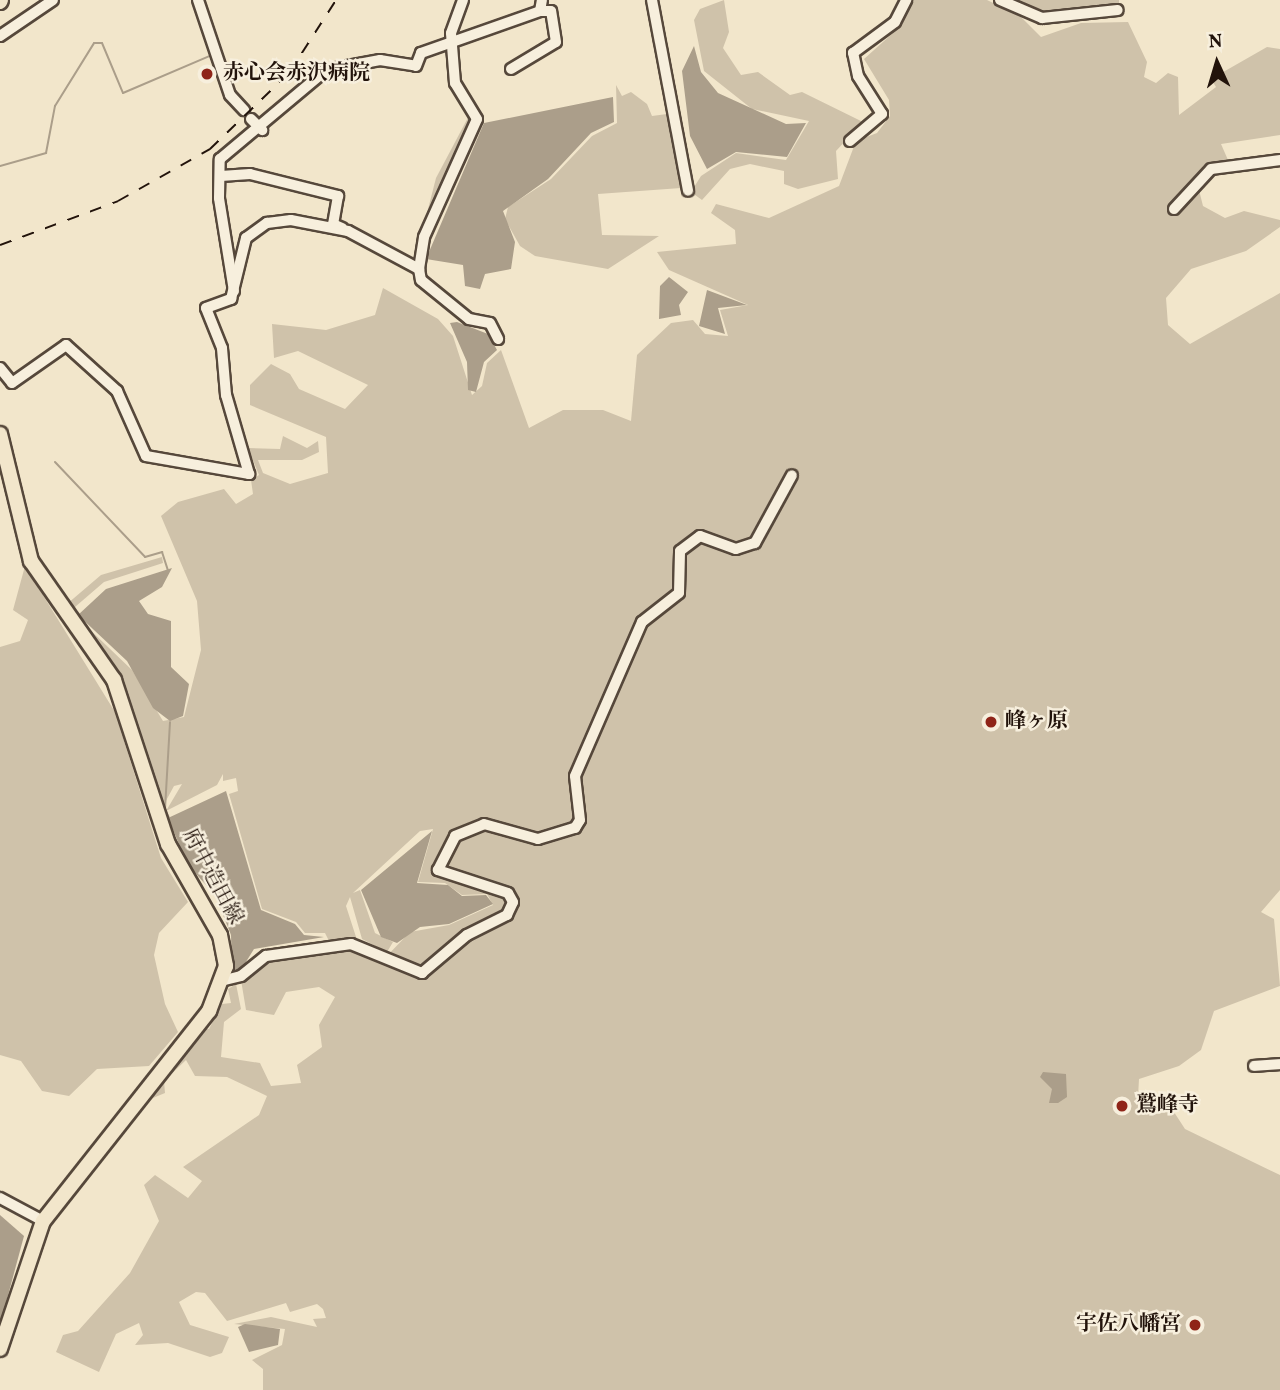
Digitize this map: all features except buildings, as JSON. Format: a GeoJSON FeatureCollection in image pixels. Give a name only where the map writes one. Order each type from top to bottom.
{"type":"FeatureCollection","features":[{"type":"Feature","properties":{"kind":"main road","name":"府中造田線"},"geometry":{"type":"LineString","coordinates":[[0,435],[6,477],[31,561],[114,680],[168,844],[225,947],[225,980],[209,1011],[43,1221],[0,1349]]}},
{"type":"Feature","properties":{"kind":"street"},"geometry":{"type":"LineString","coordinates":[[0,36],[53,0]]}},
{"type":"Feature","properties":{"kind":"street"},"geometry":{"type":"LineString","coordinates":[[198,0],[230,95],[261,130]]}},
{"type":"Feature","properties":{"kind":"street"},"geometry":{"type":"LineString","coordinates":[[463,0],[452,42],[456,90],[477,119],[424,237],[418,269],[421,280],[469,319],[489,323],[498,338]]}},
{"type":"Feature","properties":{"kind":"street"},"geometry":{"type":"LineString","coordinates":[[652,0],[688,191]]}},
{"type":"Feature","properties":{"kind":"street"},"geometry":{"type":"LineString","coordinates":[[850,141],[882,114],[858,76],[853,53],[895,22],[906,0]]}},
{"type":"Feature","properties":{"kind":"street"},"geometry":{"type":"LineString","coordinates":[[1000,0],[1042,18],[1118,10]]}},
{"type":"Feature","properties":{"kind":"street"},"geometry":{"type":"LineString","coordinates":[[234,291],[220,159],[261,130],[326,71],[380,60],[416,66],[421,53],[545,6],[556,42],[511,69]]}},
{"type":"Feature","properties":{"kind":"street"},"geometry":{"type":"LineString","coordinates":[[1174,209],[1210,169],[1280,160]]}},
{"type":"Feature","properties":{"kind":"street"},"geometry":{"type":"LineString","coordinates":[[221,176],[250,174],[338,196],[333,224],[418,269]]}},
{"type":"Feature","properties":{"kind":"street"},"geometry":{"type":"LineString","coordinates":[[0,368],[12,383],[66,345],[117,391],[146,456],[249,474],[226,395],[222,348],[206,308],[234,291],[246,238],[262,224],[291,220],[348,231]]}},
{"type":"Feature","properties":{"kind":"street"},"geometry":{"type":"LineString","coordinates":[[225,980],[241,976],[266,956],[351,944],[422,973],[467,935],[507,915],[513,902],[508,892],[438,870],[455,836],[484,824],[538,839],[575,828],[580,820],[575,776],[642,622],[679,593],[680,551],[700,537],[736,549],[755,543],[792,475]]}},
{"type":"Feature","properties":{"kind":"street"},"geometry":{"type":"LineString","coordinates":[[1254,1066],[1280,1065]]}},
{"type":"Feature","properties":{"kind":"street"},"geometry":{"type":"LineString","coordinates":[[0,1198],[43,1221]]}},
{"type":"Feature","properties":{"kind":"shaded area"},"geometry":{"type":"Polygon","coordinates":[[[724,0],[729,32],[723,48],[741,75],[758,72],[790,95],[802,92],[863,122],[836,151],[838,179],[798,189],[784,184],[784,171],[750,164],[730,169],[702,200],[691,192],[701,176],[736,153],[786,160],[809,121],[752,109],[704,71],[694,20],[700,9],[724,0]]]}},
{"type":"Feature","properties":{"kind":"shaded area"},"geometry":{"type":"Polygon","coordinates":[[[914,0],[987,0],[1020,16],[1041,37],[1081,23],[1128,22],[1147,62],[1144,77],[1156,83],[1168,73],[1178,77],[1179,115],[1216,87],[1211,79],[1267,47],[1280,49],[1280,135],[1221,144],[1228,160],[1196,178],[1203,206],[1225,218],[1244,211],[1280,220],[1280,227],[1246,251],[1191,269],[1166,298],[1168,325],[1190,344],[1280,293],[1280,890],[1261,912],[1274,919],[1280,986],[1214,1011],[1201,1050],[1179,1066],[1139,1079],[1138,1097],[1172,1109],[1185,1129],[1280,1175],[1280,1390],[263,1390],[263,1369],[252,1360],[282,1345],[285,1329],[234,1324],[271,1317],[317,1327],[313,1319],[326,1318],[323,1309],[317,1304],[290,1312],[286,1303],[227,1321],[205,1293],[196,1292],[179,1302],[190,1325],[229,1337],[222,1353],[210,1357],[168,1343],[135,1345],[143,1335],[139,1323],[116,1334],[99,1372],[56,1352],[63,1335],[78,1331],[130,1273],[159,1221],[144,1185],[155,1175],[188,1198],[202,1181],[183,1167],[259,1115],[267,1096],[227,1077],[195,1076],[186,1060],[164,1081],[165,1093],[148,1100],[202,1028],[209,1029],[222,1004],[231,1003],[228,989],[236,984],[241,1009],[224,1022],[221,1057],[260,1063],[271,1086],[301,1083],[297,1065],[322,1047],[319,1025],[335,997],[319,987],[286,992],[274,1015],[246,1010],[241,980],[265,961],[358,948],[383,960],[410,932],[449,925],[493,905],[487,894],[462,895],[445,883],[418,882],[433,829],[420,831],[353,893],[360,890],[375,933],[393,942],[387,952],[362,939],[350,897],[346,906],[357,940],[329,941],[325,933],[305,933],[296,922],[262,909],[229,794],[238,791],[236,778],[223,781],[223,774],[217,785],[166,811],[182,784],[174,786],[162,808],[123,681],[84,624],[132,670],[163,721],[184,717],[201,650],[197,601],[161,516],[178,502],[224,489],[236,504],[253,494],[251,480],[259,475],[248,448],[280,449],[283,436],[307,448],[318,441],[319,452],[302,460],[258,460],[263,473],[290,484],[328,473],[326,437],[250,405],[250,385],[271,364],[290,374],[299,389],[345,409],[368,385],[298,351],[274,358],[272,324],[326,330],[375,315],[383,288],[438,319],[453,336],[472,395],[482,386],[487,363],[501,350],[529,428],[563,410],[603,410],[631,421],[637,355],[671,323],[693,320],[705,334],[728,336],[720,310],[748,305],[669,270],[657,252],[736,244],[735,230],[711,213],[716,204],[769,218],[839,186],[856,141],[877,133],[890,116],[889,100],[864,59],[893,33],[914,0]]]}},
{"type":"Feature","properties":{"kind":"shaded area"},"geometry":{"type":"Polygon","coordinates":[[[1008,0],[1119,0],[1119,4],[1054,13],[1008,0]]]}},
{"type":"Feature","properties":{"kind":"shaded area"},"geometry":{"type":"Polygon","coordinates":[[[694,46],[701,72],[718,93],[786,124],[806,123],[787,157],[736,152],[707,169],[690,136],[682,71],[694,46]]]}},
{"type":"Feature","properties":{"kind":"shaded area"},"geometry":{"type":"Polygon","coordinates":[[[616,85],[622,96],[631,92],[647,104],[652,116],[667,114],[686,182],[681,188],[598,194],[602,235],[659,236],[608,269],[535,256],[520,246],[505,219],[508,207],[551,179],[592,136],[617,123],[616,85]]]}},
{"type":"Feature","properties":{"kind":"shaded area"},"geometry":{"type":"Polygon","coordinates":[[[613,97],[614,122],[591,133],[548,179],[503,211],[515,242],[511,269],[485,274],[480,289],[465,286],[463,265],[426,259],[484,123],[613,97]]]}},
{"type":"Feature","properties":{"kind":"shaded area"},"geometry":{"type":"Polygon","coordinates":[[[471,112],[473,117],[416,256],[436,178],[471,112]]]}},
{"type":"Feature","properties":{"kind":"shaded area"},"geometry":{"type":"Polygon","coordinates":[[[669,277],[688,292],[679,305],[681,315],[659,319],[660,286],[669,277]]]}},
{"type":"Feature","properties":{"kind":"shaded area"},"geometry":{"type":"Polygon","coordinates":[[[707,290],[747,305],[718,308],[725,334],[699,326],[707,290]]]}},
{"type":"Feature","properties":{"kind":"shaded area"},"geometry":{"type":"Polygon","coordinates":[[[457,322],[488,334],[497,350],[484,362],[476,392],[468,390],[467,362],[450,323],[457,322]]]}},
{"type":"Feature","properties":{"kind":"shaded area"},"geometry":{"type":"Polygon","coordinates":[[[162,557],[163,563],[104,582],[75,607],[67,604],[101,575],[162,557]]]}},
{"type":"Feature","properties":{"kind":"shaded area"},"geometry":{"type":"Polygon","coordinates":[[[25,566],[115,712],[161,858],[188,902],[159,933],[154,955],[165,1004],[178,1032],[149,1066],[97,1069],[69,1096],[42,1091],[21,1061],[0,1055],[0,647],[20,641],[28,620],[13,610],[25,566]]]}},
{"type":"Feature","properties":{"kind":"shaded area"},"geometry":{"type":"Polygon","coordinates":[[[172,568],[162,587],[139,601],[148,614],[171,621],[171,667],[189,684],[183,716],[170,721],[153,708],[127,661],[78,615],[106,589],[172,568]]]}},
{"type":"Feature","properties":{"kind":"shaded area"},"geometry":{"type":"Polygon","coordinates":[[[226,791],[261,910],[295,924],[304,935],[324,937],[254,949],[239,973],[232,971],[231,935],[216,897],[187,863],[168,818],[226,791]]]}},
{"type":"Feature","properties":{"kind":"shaded area"},"geometry":{"type":"Polygon","coordinates":[[[432,831],[417,883],[448,885],[462,896],[486,895],[493,904],[449,924],[420,927],[397,943],[381,937],[361,890],[432,831]]]}},
{"type":"Feature","properties":{"kind":"shaded area"},"geometry":{"type":"Polygon","coordinates":[[[1043,1072],[1066,1074],[1067,1097],[1058,1103],[1049,1103],[1052,1089],[1040,1077],[1043,1072]]]}},
{"type":"Feature","properties":{"kind":"shaded area"},"geometry":{"type":"Polygon","coordinates":[[[0,1215],[24,1236],[0,1325],[0,1215]]]}},
{"type":"Feature","properties":{"kind":"shaded area"},"geometry":{"type":"Polygon","coordinates":[[[245,1324],[280,1329],[278,1345],[249,1352],[238,1327],[245,1324]]]}},
{"type":"Feature","properties":{"kind":"waterway"},"geometry":{"type":"LineString","coordinates":[[0,166],[46,153],[55,106],[94,43],[102,43],[123,93],[212,55]]}},
{"type":"Feature","properties":{"kind":"waterway"},"geometry":{"type":"LineString","coordinates":[[55,462],[145,557],[162,552],[168,570]]}},
{"type":"Feature","properties":{"kind":"waterway"},"geometry":{"type":"LineString","coordinates":[[169,818],[165,809],[170,722]]}},
{"type":"Feature","properties":{"kind":"railway"},"geometry":{"type":"LineString","coordinates":[[0,245],[118,201],[210,149],[289,73],[336,0]]}},
{"type":"Feature","properties":{"kind":"place","name":"赤心会赤沢病院"},"geometry":{"type":"Point","coordinates":[207,74]}},
{"type":"Feature","properties":{"kind":"place","name":"峰ヶ原"},"geometry":{"type":"Point","coordinates":[991,722]}},
{"type":"Feature","properties":{"kind":"place","name":"鷲峰寺"},"geometry":{"type":"Point","coordinates":[1122,1106]}},
{"type":"Feature","properties":{"kind":"place","name":"宇佐八幡宮"},"geometry":{"type":"Point","coordinates":[1195,1325]}}]}
